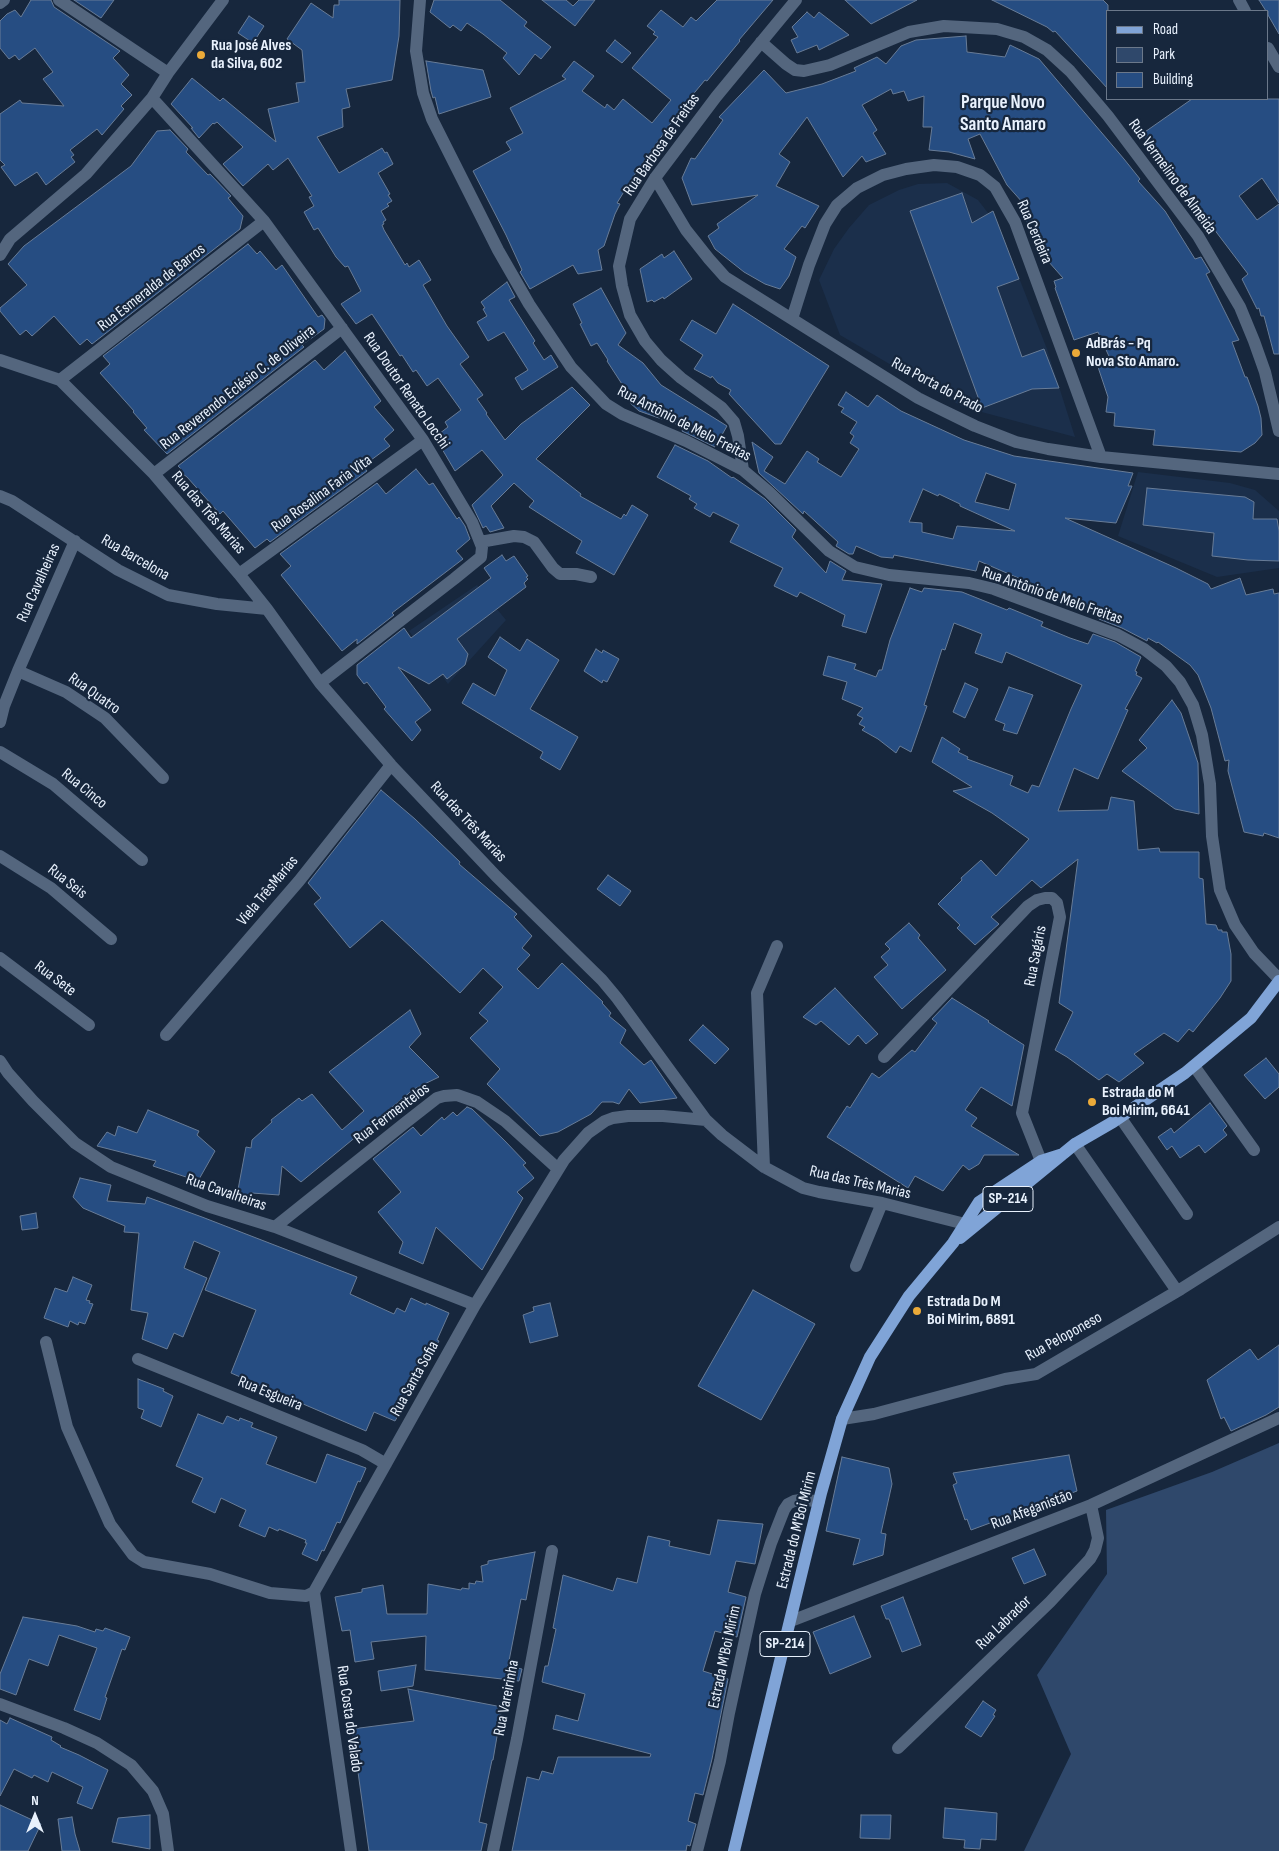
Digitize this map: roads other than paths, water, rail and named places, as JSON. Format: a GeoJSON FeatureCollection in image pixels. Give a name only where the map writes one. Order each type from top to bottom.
{"type":"FeatureCollection","features":[{"type":"Feature","properties":{"kind":"main road","name":"Estrada do M'Boi Mirim"},"geometry":{"type":"LineString","coordinates":[[953,1243],[1075,1144],[1120,1117],[1194,1066],[1251,1018],[1279,980]]}},
{"type":"Feature","properties":{"kind":"main road","name":"Estrada do M'Boi Mirim"},"geometry":{"type":"LineString","coordinates":[[734,1851],[842,1419],[870,1357],[909,1296],[953,1243],[979,1202],[1041,1160],[1063,1154]]}},
{"type":"Feature","properties":{"kind":"street"},"geometry":{"type":"LineString","coordinates":[[0,3],[4,0]]}},
{"type":"Feature","properties":{"kind":"street"},"geometry":{"type":"LineString","coordinates":[[59,0],[168,73]]}},
{"type":"Feature","properties":{"kind":"street"},"geometry":{"type":"LineString","coordinates":[[0,255],[10,239],[86,174],[152,98],[168,73],[223,0]]}},
{"type":"Feature","properties":{"kind":"street","name":"Rua Antônio de Melo Freitas"},"geometry":{"type":"LineString","coordinates":[[420,0],[416,51],[423,93],[432,119],[498,250],[524,296],[570,368],[606,404],[622,414],[686,441],[742,470],[769,492],[829,551],[855,567],[889,575],[968,584],[994,589],[1118,635],[1144,649],[1166,666],[1180,682],[1193,705],[1202,735],[1210,784],[1215,867],[1220,890],[1235,926],[1254,953],[1279,980]]}},
{"type":"Feature","properties":{"kind":"street","name":"Rua Barbosa de Freitas"},"geometry":{"type":"LineString","coordinates":[[742,470],[737,428],[734,422],[721,407],[681,378],[661,360],[645,341],[630,315],[619,266],[630,219],[655,178],[716,97],[796,0]]}},
{"type":"Feature","properties":{"kind":"street","name":"Rua Vermelino de Almeida"},"geometry":{"type":"LineString","coordinates":[[761,42],[786,64],[795,70],[804,71],[830,65],[909,32],[944,26],[997,28],[1024,37],[1047,50],[1070,71],[1108,116],[1198,236],[1240,307],[1265,372],[1279,432]]}},
{"type":"Feature","properties":{"kind":"street"},"geometry":{"type":"LineString","coordinates":[[1269,50],[1279,67]]}},
{"type":"Feature","properties":{"kind":"street","name":"Rua Doutor Renato Locchi"},"geometry":{"type":"LineString","coordinates":[[152,98],[264,221],[423,440],[472,522],[480,542]]}},
{"type":"Feature","properties":{"kind":"street","name":"Rua Cerdeira"},"geometry":{"type":"LineString","coordinates":[[792,319],[809,265],[825,224],[836,205],[857,188],[883,175],[934,165],[957,167],[980,175],[995,187],[1015,222],[1101,457]]}},
{"type":"Feature","properties":{"kind":"street","name":"Rua Porta do Prado"},"geometry":{"type":"LineString","coordinates":[[655,178],[686,230],[726,277],[918,398],[975,426],[1016,442],[1101,457],[1279,474]]}},
{"type":"Feature","properties":{"kind":"street","name":"Rua Esmeralda de Barros"},"geometry":{"type":"LineString","coordinates":[[60,380],[264,221]]}},
{"type":"Feature","properties":{"kind":"street","name":"Rua Reverendo Eclésio C. de Oliveira"},"geometry":{"type":"LineString","coordinates":[[154,474],[342,328]]}},
{"type":"Feature","properties":{"kind":"street","name":"Rua das Três Marias"},"geometry":{"type":"LineString","coordinates":[[0,360],[60,380],[154,474],[267,609],[320,683],[391,765],[496,876],[602,980],[706,1120],[722,1135],[764,1167],[803,1188],[882,1203],[965,1224]]}},
{"type":"Feature","properties":{"kind":"street","name":"Rua Rosalina Faria Vita"},"geometry":{"type":"LineString","coordinates":[[239,574],[423,440]]}},
{"type":"Feature","properties":{"kind":"street","name":"Rua Barcelona"},"geometry":{"type":"LineString","coordinates":[[0,496],[12,501],[118,570],[168,595],[217,604],[267,609]]}},
{"type":"Feature","properties":{"kind":"street"},"geometry":{"type":"LineString","coordinates":[[320,683],[477,560],[482,554],[480,542],[514,536],[524,537],[534,542],[560,574],[576,574],[591,577]]}},
{"type":"Feature","properties":{"kind":"street","name":"Rua Cavalheiras"},"geometry":{"type":"LineString","coordinates":[[0,722],[4,706],[18,671],[75,541]]}},
{"type":"Feature","properties":{"kind":"street","name":"Rua Quatro"},"geometry":{"type":"LineString","coordinates":[[18,671],[66,692],[105,718],[163,778]]}},
{"type":"Feature","properties":{"kind":"street","name":"Rua Cinco"},"geometry":{"type":"LineString","coordinates":[[0,752],[52,784],[142,860]]}},
{"type":"Feature","properties":{"kind":"street","name":"Viela TrêsMarias"},"geometry":{"type":"LineString","coordinates":[[166,1035],[299,881],[391,765]]}},
{"type":"Feature","properties":{"kind":"street","name":"Rua Seis"},"geometry":{"type":"LineString","coordinates":[[0,856],[51,888],[111,939]]}},
{"type":"Feature","properties":{"kind":"street","name":"Rua Sagáris"},"geometry":{"type":"LineString","coordinates":[[884,1057],[1028,906],[1037,900],[1052,898],[1057,903],[1060,917],[1022,1113],[1041,1160]]}},
{"type":"Feature","properties":{"kind":"street"},"geometry":{"type":"LineString","coordinates":[[764,1167],[756,994],[777,946]]}},
{"type":"Feature","properties":{"kind":"street","name":"Rua Sete"},"geometry":{"type":"LineString","coordinates":[[0,958],[90,1025]]}},
{"type":"Feature","properties":{"kind":"street","name":"Rua Cavalheiras"},"geometry":{"type":"LineString","coordinates":[[0,1061],[33,1101],[75,1143],[111,1167],[208,1206],[275,1227],[475,1305]]}},
{"type":"Feature","properties":{"kind":"street"},"geometry":{"type":"LineString","coordinates":[[1194,1066],[1254,1150]]}},
{"type":"Feature","properties":{"kind":"street","name":"Rua Fermentelos"},"geometry":{"type":"LineString","coordinates":[[275,1227],[437,1098],[444,1096],[457,1095],[477,1102],[505,1121],[557,1168]]}},
{"type":"Feature","properties":{"kind":"street","name":"Rua Santa Sofia"},"geometry":{"type":"LineString","coordinates":[[314,1592],[475,1305],[557,1168],[588,1133],[605,1121],[613,1118],[663,1116],[706,1120]]}},
{"type":"Feature","properties":{"kind":"street"},"geometry":{"type":"LineString","coordinates":[[1120,1117],[1187,1214]]}},
{"type":"Feature","properties":{"kind":"street"},"geometry":{"type":"LineString","coordinates":[[1075,1144],[1177,1291]]}},
{"type":"Feature","properties":{"kind":"street"},"geometry":{"type":"LineString","coordinates":[[856,1266],[882,1203]]}},
{"type":"Feature","properties":{"kind":"street","name":"Rua Peloponeso"},"geometry":{"type":"LineString","coordinates":[[842,1419],[874,1414],[1005,1379],[1036,1374],[1177,1291],[1279,1226]]}},
{"type":"Feature","properties":{"kind":"street"},"geometry":{"type":"LineString","coordinates":[[46,1342],[67,1427],[110,1524],[132,1555],[144,1562],[210,1574],[270,1593],[306,1596],[314,1592]]}},
{"type":"Feature","properties":{"kind":"street","name":"Rua Esgueira"},"geometry":{"type":"LineString","coordinates":[[138,1359],[354,1446],[386,1464]]}},
{"type":"Feature","properties":{"kind":"street","name":"Rua Afeganistão"},"geometry":{"type":"LineString","coordinates":[[791,1621],[1091,1505],[1279,1418]]}},
{"type":"Feature","properties":{"kind":"street","name":"Estrada M'Boi Mirim"},"geometry":{"type":"LineString","coordinates":[[697,1851],[720,1761],[755,1594],[771,1543],[788,1504],[800,1500],[820,1501]]}},
{"type":"Feature","properties":{"kind":"street","name":"Rua Labrador"},"geometry":{"type":"LineString","coordinates":[[898,1748],[1050,1602],[1090,1559],[1098,1538],[1091,1505]]}},
{"type":"Feature","properties":{"kind":"street","name":"Rua Vareirinha"},"geometry":{"type":"LineString","coordinates":[[492,1851],[552,1551]]}},
{"type":"Feature","properties":{"kind":"street","name":"Rua Costa do Valado"},"geometry":{"type":"LineString","coordinates":[[314,1592],[350,1851]]}},
{"type":"Feature","properties":{"kind":"street"},"geometry":{"type":"LineString","coordinates":[[0,1704],[64,1728],[97,1743],[131,1765],[153,1791],[163,1814],[168,1851]]}},
{"type":"Feature","properties":{"kind":"place","name":"Rua José Alves da Silva, 602"},"geometry":{"type":"Point","coordinates":[201,55]}},
{"type":"Feature","properties":{"kind":"place","name":"AdBrás - Pq Nova Sto Amaro."},"geometry":{"type":"Point","coordinates":[1076,353]}},
{"type":"Feature","properties":{"kind":"place","name":"Estrada do M Boi Mirim, 6641"},"geometry":{"type":"Point","coordinates":[1092,1102]}},
{"type":"Feature","properties":{"kind":"place","name":"Estrada Do M Boi Mirim, 6891"},"geometry":{"type":"Point","coordinates":[917,1311]}},
{"type":"Feature","properties":{"kind":"district","name":"Parque Novo Santo Amaro"},"geometry":{"type":"Point","coordinates":[1003,114]}}]}
